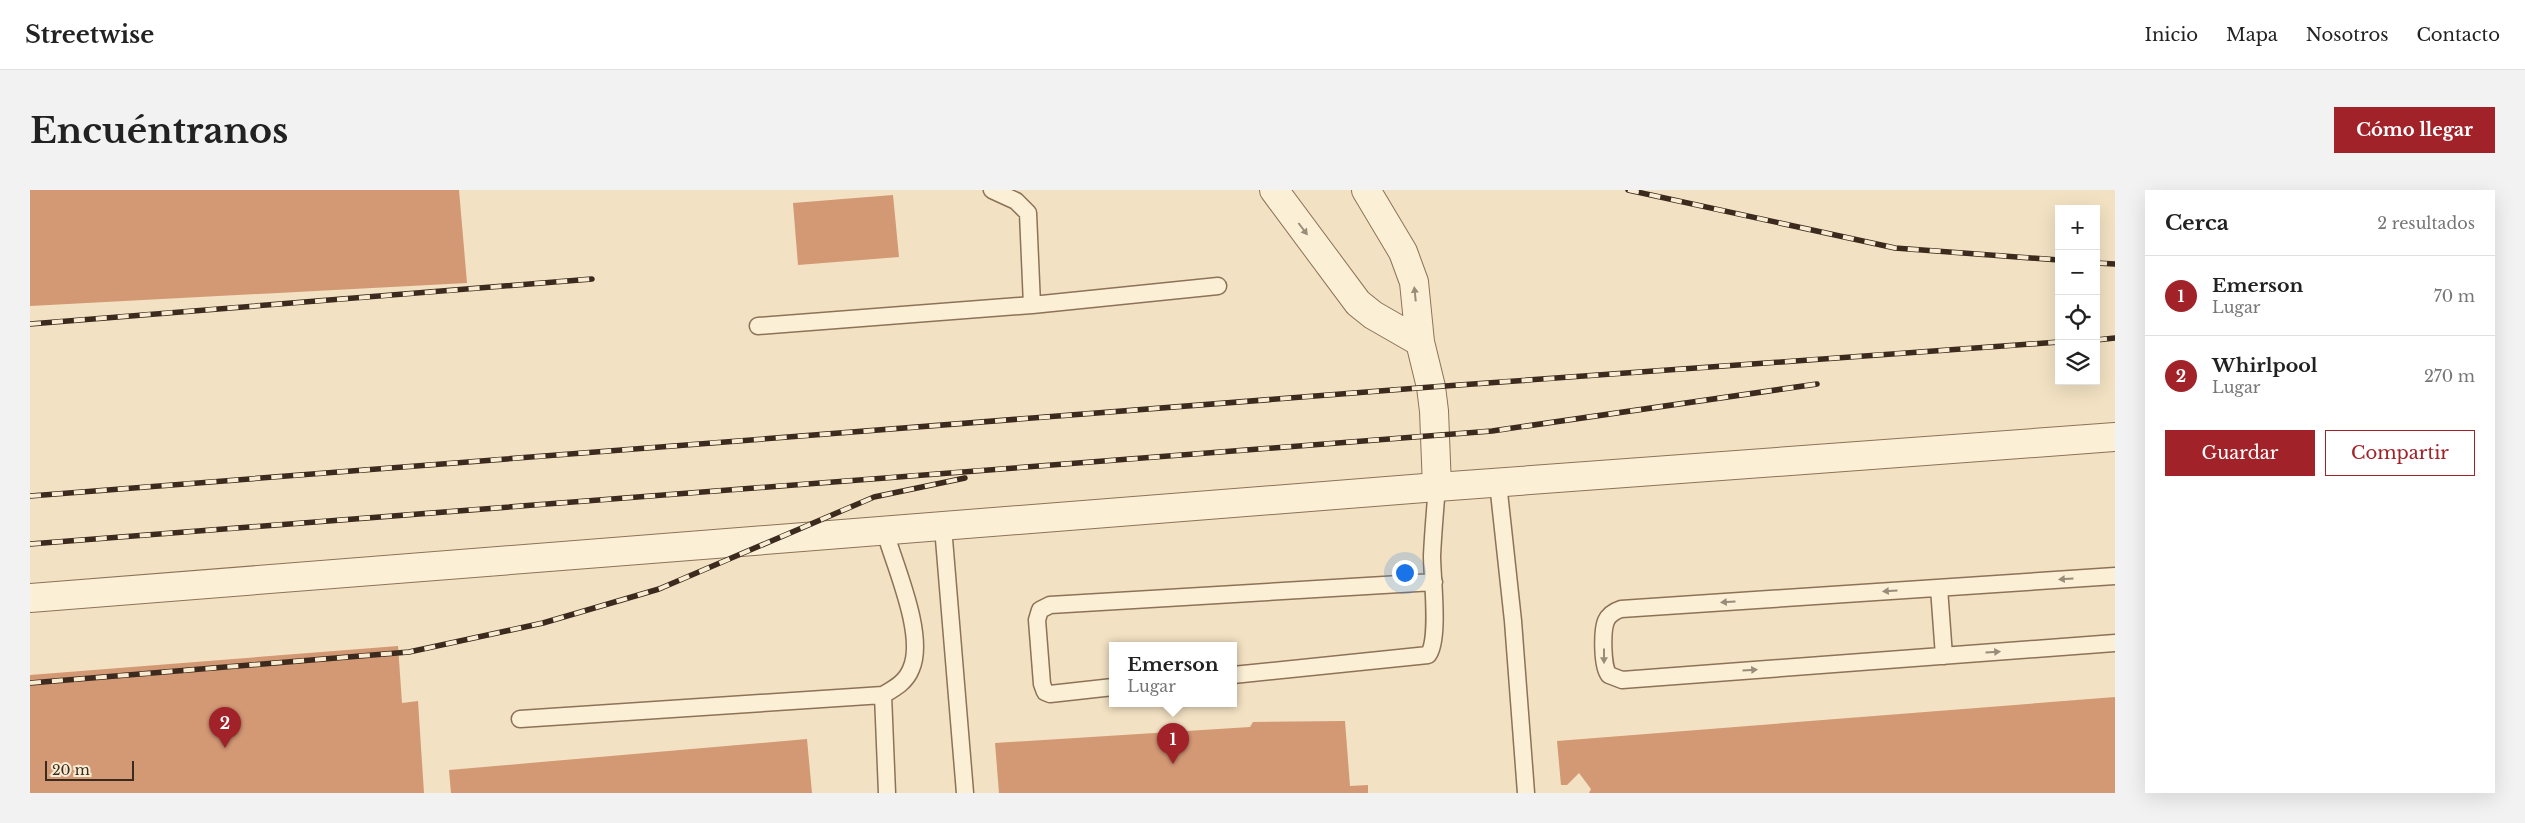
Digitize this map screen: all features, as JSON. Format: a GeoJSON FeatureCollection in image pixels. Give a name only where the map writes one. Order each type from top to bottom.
{"type":"FeatureCollection","features":[{"type":"Feature","properties":{"kind":"street"},"geometry":{"type":"LineString","coordinates":[[1274,190],[1358,303],[1373,315],[1420,342]]}},
{"type":"Feature","properties":{"kind":"street"},"geometry":{"type":"LineString","coordinates":[[1366,190],[1410,267],[1414,282],[1420,342],[1433,403],[1437,488]]}},
{"type":"Feature","properties":{"kind":"street"},"geometry":{"type":"LineString","coordinates":[[30,598],[1498,483],[2115,437]]}},
{"type":"Feature","properties":{"kind":"lane"},"geometry":{"type":"LineString","coordinates":[[992,190],[1016,201],[1028,213],[1032,305]]}},
{"type":"Feature","properties":{"kind":"lane"},"geometry":{"type":"LineString","coordinates":[[758,326],[1032,305],[1218,286]]}},
{"type":"Feature","properties":{"kind":"lane"},"geometry":{"type":"LineString","coordinates":[[1498,483],[1514,621],[1526,793]]}},
{"type":"Feature","properties":{"kind":"lane"},"geometry":{"type":"LineString","coordinates":[[1237,675],[1428,655],[1433,644],[1434,582],[1432,558],[1437,488]]}},
{"type":"Feature","properties":{"kind":"lane"},"geometry":{"type":"LineString","coordinates":[[943,527],[965,793]]}},
{"type":"Feature","properties":{"kind":"lane"},"geometry":{"type":"LineString","coordinates":[[520,719],[883,695],[898,686],[911,670],[915,654],[910,615],[885,532]]}},
{"type":"Feature","properties":{"kind":"lane"},"geometry":{"type":"LineString","coordinates":[[2115,576],[1622,609],[1613,612],[1607,620],[1604,663],[1605,670],[1609,675],[1622,680],[2115,643]]}},
{"type":"Feature","properties":{"kind":"lane"},"geometry":{"type":"LineString","coordinates":[[1109,687],[1050,694],[1045,692],[1042,684],[1037,620],[1040,610],[1050,605],[1434,582]]}},
{"type":"Feature","properties":{"kind":"lane"},"geometry":{"type":"LineString","coordinates":[[1939,588],[1944,656]]}},
{"type":"Feature","properties":{"kind":"lane"},"geometry":{"type":"LineString","coordinates":[[883,695],[887,793]]}},
{"type":"Feature","properties":{"kind":"building"},"geometry":{"type":"Polygon","coordinates":[[[30,190],[459,190],[467,283],[30,306],[30,190]]]}},
{"type":"Feature","properties":{"kind":"building"},"geometry":{"type":"Polygon","coordinates":[[[893,195],[899,257],[798,265],[793,203],[893,195]]]}},
{"type":"Feature","properties":{"kind":"building"},"geometry":{"type":"Polygon","coordinates":[[[398,646],[402,703],[418,701],[424,793],[30,793],[30,675],[398,646]]]}},
{"type":"Feature","properties":{"kind":"building"},"geometry":{"type":"Polygon","coordinates":[[[2115,697],[2115,793],[1589,793],[1591,789],[1579,773],[1567,785],[1561,785],[1557,741],[2115,697]]]}},
{"type":"Feature","properties":{"kind":"building"},"geometry":{"type":"Polygon","coordinates":[[[1345,721],[1350,786],[1368,785],[1368,793],[999,793],[995,743],[1250,727],[1253,722],[1345,721]]]}},
{"type":"Feature","properties":{"kind":"building"},"geometry":{"type":"Polygon","coordinates":[[[807,739],[812,793],[451,793],[449,770],[807,739]]]}},
{"type":"Feature","properties":{"kind":"railway"},"geometry":{"type":"LineString","coordinates":[[1628,190],[1895,248],[2055,260]]}},
{"type":"Feature","properties":{"kind":"railway"},"geometry":{"type":"LineString","coordinates":[[2100,263],[2115,264]]}},
{"type":"Feature","properties":{"kind":"railway"},"geometry":{"type":"LineString","coordinates":[[30,324],[592,279]]}},
{"type":"Feature","properties":{"kind":"railway"},"geometry":{"type":"LineString","coordinates":[[2100,340],[2115,338]]}},
{"type":"Feature","properties":{"kind":"railway"},"geometry":{"type":"LineString","coordinates":[[30,496],[1431,387],[2055,342]]}},
{"type":"Feature","properties":{"kind":"railway"},"geometry":{"type":"LineString","coordinates":[[30,544],[1492,431],[1817,384]]}},
{"type":"Feature","properties":{"kind":"railway"},"geometry":{"type":"LineString","coordinates":[[30,683],[409,652],[543,623],[659,589],[874,497],[965,478]]}},
{"type":"Feature","properties":{"kind":"place","name":"Whirlpool"},"geometry":{"type":"Point","coordinates":[225,748]}},
{"type":"Feature","properties":{"kind":"place","name":"Emerson"},"geometry":{"type":"Point","coordinates":[1173,764]}}]}
